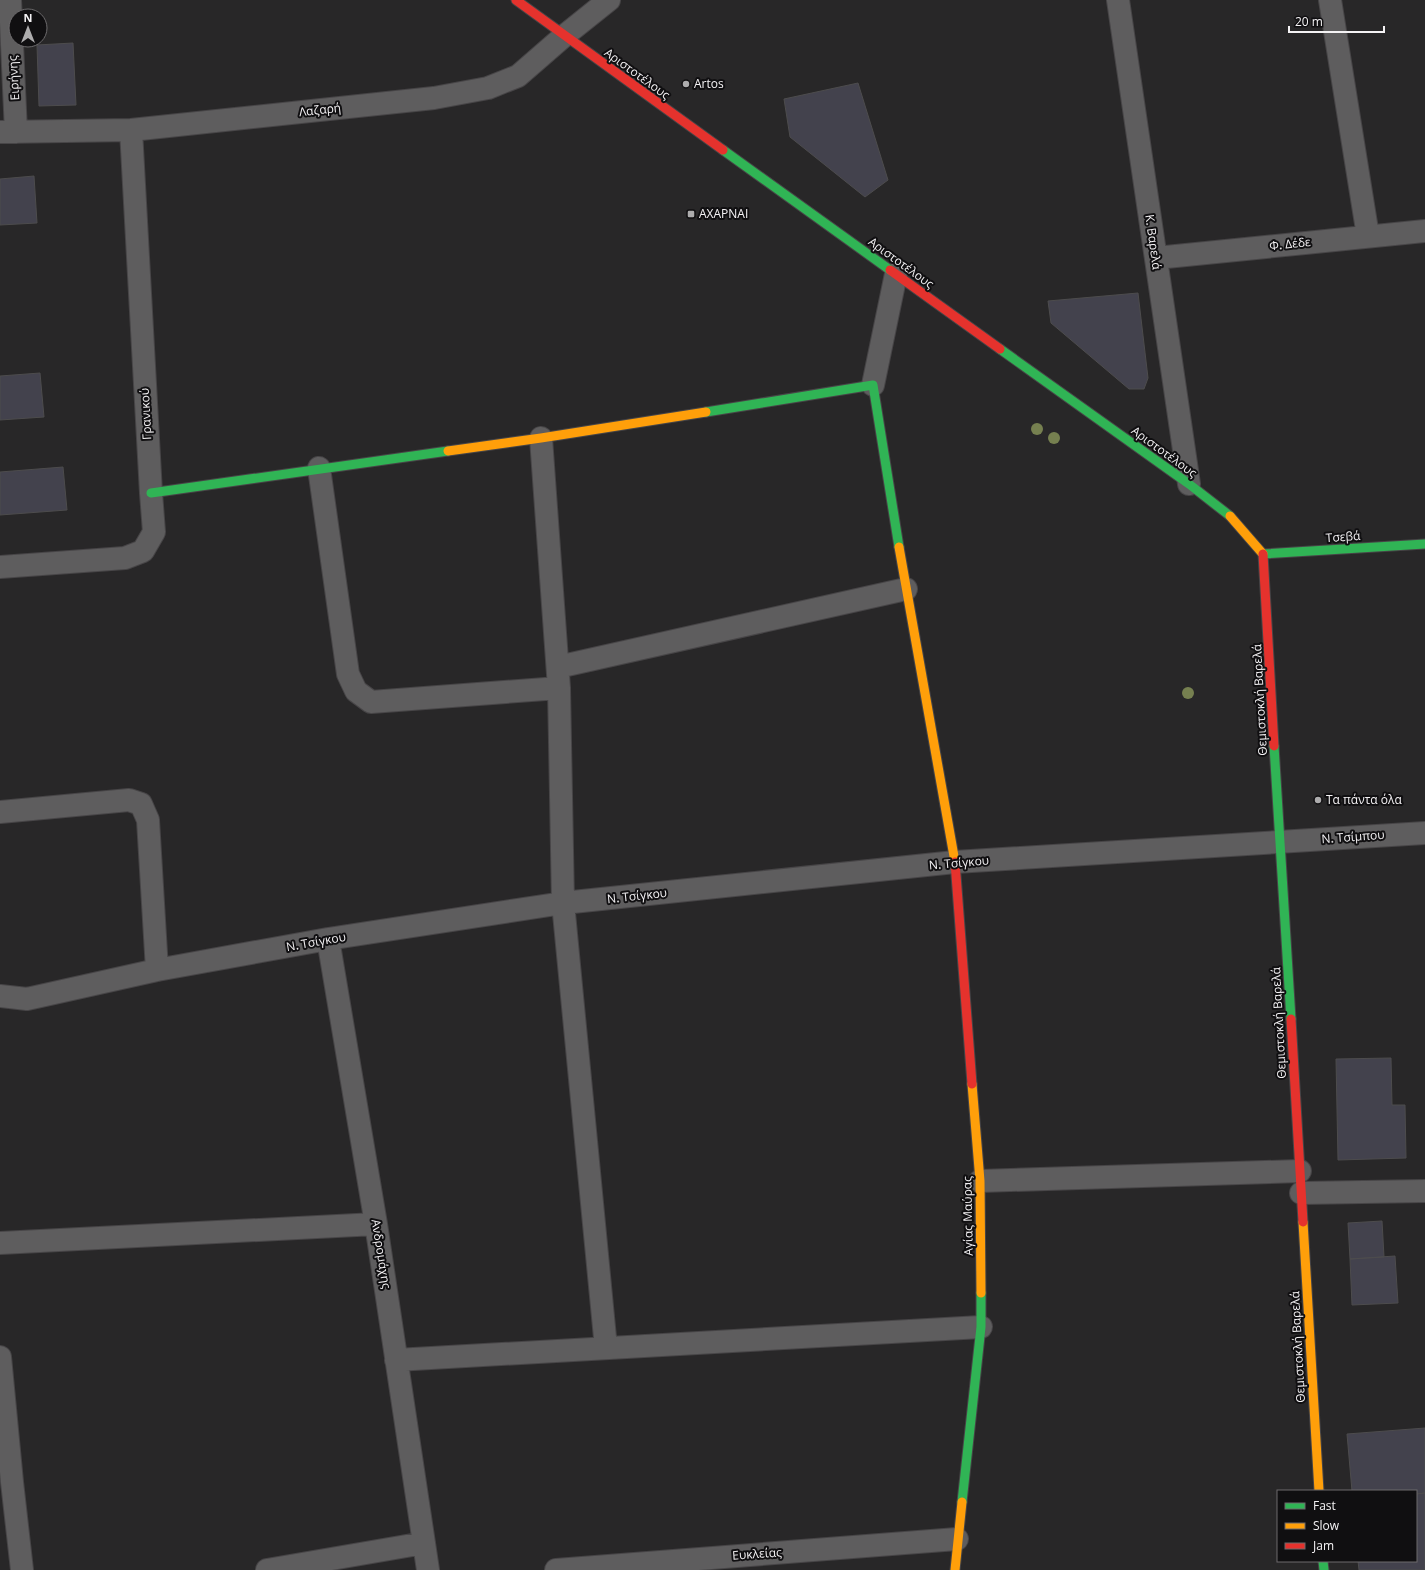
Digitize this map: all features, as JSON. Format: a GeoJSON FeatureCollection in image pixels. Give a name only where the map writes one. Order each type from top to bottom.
{"type":"FeatureCollection","features":[{"type":"Feature","properties":{"kind":"street","name":"Ειρήνης"},"geometry":{"type":"LineString","coordinates":[[8,132],[10,0]]}},
{"type":"Feature","properties":{"kind":"street","name":"Αριστοτέλους"},"geometry":{"type":"LineString","coordinates":[[516,0],[564,36],[1189,484],[1233,518],[1263,554]]}},
{"type":"Feature","properties":{"kind":"street","name":"Λαζαρή"},"geometry":{"type":"LineString","coordinates":[[8,132],[131,130],[434,98],[488,88],[518,76],[564,36],[609,0]]}},
{"type":"Feature","properties":{"kind":"street","name":"Κ. Βαρελά"},"geometry":{"type":"LineString","coordinates":[[1118,0],[1189,484]]}},
{"type":"Feature","properties":{"kind":"street"},"geometry":{"type":"LineString","coordinates":[[1330,0],[1368,236]]}},
{"type":"Feature","properties":{"kind":"street","name":"Γρανικού"},"geometry":{"type":"LineString","coordinates":[[0,567],[125,558],[143,551],[154,532],[131,130]]}},
{"type":"Feature","properties":{"kind":"street","name":"Φ. Δέδε"},"geometry":{"type":"LineString","coordinates":[[1156,258],[1425,231]]}},
{"type":"Feature","properties":{"kind":"street"},"geometry":{"type":"LineString","coordinates":[[151,493],[319,468],[541,438],[873,385],[896,274]]}},
{"type":"Feature","properties":{"kind":"street","name":"Αγίας Μαύρας"},"geometry":{"type":"LineString","coordinates":[[873,385],[906,589],[955,862],[980,1181],[981,1327],[957,1539],[955,1570]]}},
{"type":"Feature","properties":{"kind":"street"},"geometry":{"type":"LineString","coordinates":[[541,438],[558,678],[563,903],[606,1348]]}},
{"type":"Feature","properties":{"kind":"street"},"geometry":{"type":"LineString","coordinates":[[319,468],[348,674],[356,691],[371,702],[558,678],[906,589]]}},
{"type":"Feature","properties":{"kind":"street","name":"Τσεβά"},"geometry":{"type":"LineString","coordinates":[[1263,554],[1425,544]]}},
{"type":"Feature","properties":{"kind":"street","name":"Θεμιστοκλή Βαρελά"},"geometry":{"type":"LineString","coordinates":[[1263,554],[1319,1490]]}},
{"type":"Feature","properties":{"kind":"street"},"geometry":{"type":"LineString","coordinates":[[0,812],[129,800],[142,804],[148,820],[157,970]]}},
{"type":"Feature","properties":{"kind":"street","name":"N. Τσίμπου"},"geometry":{"type":"LineString","coordinates":[[1280,842],[1425,832]]}},
{"type":"Feature","properties":{"kind":"street","name":"Ν. Τσίγκου"},"geometry":{"type":"LineString","coordinates":[[0,996],[27,999],[157,970],[328,939],[563,903],[955,862],[1280,842]]}},
{"type":"Feature","properties":{"kind":"street","name":"Ανδρομάχης"},"geometry":{"type":"LineString","coordinates":[[328,939],[376,1224],[428,1570]]}},
{"type":"Feature","properties":{"kind":"street"},"geometry":{"type":"LineString","coordinates":[[980,1181],[1300,1171]]}},
{"type":"Feature","properties":{"kind":"street"},"geometry":{"type":"LineString","coordinates":[[1301,1193],[1425,1191]]}},
{"type":"Feature","properties":{"kind":"street"},"geometry":{"type":"LineString","coordinates":[[0,1243],[376,1224]]}},
{"type":"Feature","properties":{"kind":"street"},"geometry":{"type":"LineString","coordinates":[[396,1360],[981,1327]]}},
{"type":"Feature","properties":{"kind":"street"},"geometry":{"type":"LineString","coordinates":[[0,1357],[6,1483],[22,1570]]}},
{"type":"Feature","properties":{"kind":"street","name":"Ευκλείας"},"geometry":{"type":"LineString","coordinates":[[556,1570],[957,1539]]}},
{"type":"Feature","properties":{"kind":"street"},"geometry":{"type":"LineString","coordinates":[[267,1570],[424,1543]]}},
{"type":"Feature","properties":{"kind":"building"},"geometry":{"type":"Polygon","coordinates":[[[73,43],[76,105],[39,106],[37,48],[48,48],[48,44],[73,43]]]}},
{"type":"Feature","properties":{"kind":"building"},"geometry":{"type":"Polygon","coordinates":[[[858,83],[888,180],[865,197],[790,137],[784,99],[858,83]]]}},
{"type":"Feature","properties":{"kind":"building"},"geometry":{"type":"Polygon","coordinates":[[[34,176],[37,223],[0,225],[0,179],[34,176]]]}},
{"type":"Feature","properties":{"kind":"building"},"geometry":{"type":"Polygon","coordinates":[[[1138,293],[1148,378],[1144,389],[1129,389],[1051,323],[1048,301],[1138,293]]]}},
{"type":"Feature","properties":{"kind":"building"},"geometry":{"type":"Polygon","coordinates":[[[40,373],[44,417],[0,420],[0,376],[40,373]]]}},
{"type":"Feature","properties":{"kind":"building"},"geometry":{"type":"Polygon","coordinates":[[[63,467],[67,510],[0,515],[0,472],[63,467]]]}},
{"type":"Feature","properties":{"kind":"building"},"geometry":{"type":"Polygon","coordinates":[[[1391,1058],[1392,1105],[1405,1105],[1406,1158],[1338,1160],[1336,1059],[1391,1058]]]}},
{"type":"Feature","properties":{"kind":"building"},"geometry":{"type":"Polygon","coordinates":[[[1382,1221],[1384,1257],[1350,1259],[1348,1223],[1382,1221]]]}},
{"type":"Feature","properties":{"kind":"building"},"geometry":{"type":"Polygon","coordinates":[[[1395,1256],[1398,1303],[1352,1305],[1350,1259],[1395,1256]]]}},
{"type":"Feature","properties":{"kind":"building"},"geometry":{"type":"Polygon","coordinates":[[[1425,1428],[1425,1493],[1417,1494],[1417,1490],[1352,1490],[1347,1434],[1425,1428]]]}},
{"type":"Feature","properties":{"kind":"building"},"geometry":{"type":"Polygon","coordinates":[[[1425,1493],[1425,1570],[1359,1570],[1358,1562],[1417,1562],[1417,1494],[1425,1493]]]}},
{"type":"Feature","properties":{"kind":"traffic: fast"},"geometry":{"type":"LineString","coordinates":[[723,150],[890,270]]}},
{"type":"Feature","properties":{"kind":"traffic: fast"},"geometry":{"type":"LineString","coordinates":[[1000,349],[1189,484],[1230,516]]}},
{"type":"Feature","properties":{"kind":"traffic: fast"},"geometry":{"type":"LineString","coordinates":[[706,412],[873,385],[899,547]]}},
{"type":"Feature","properties":{"kind":"traffic: fast"},"geometry":{"type":"LineString","coordinates":[[151,493],[448,451]]}},
{"type":"Feature","properties":{"kind":"traffic: fast"},"geometry":{"type":"LineString","coordinates":[[1263,554],[1425,544]]}},
{"type":"Feature","properties":{"kind":"traffic: fast"},"geometry":{"type":"LineString","coordinates":[[1274,746],[1291,1019]]}},
{"type":"Feature","properties":{"kind":"traffic: fast"},"geometry":{"type":"LineString","coordinates":[[962,1502],[981,1327],[981,1293]]}},
{"type":"Feature","properties":{"kind":"traffic: fast"},"geometry":{"type":"LineString","coordinates":[[1323,1562],[1324,1570]]}},
{"type":"Feature","properties":{"kind":"traffic: slow"},"geometry":{"type":"LineString","coordinates":[[448,451],[706,412]]}},
{"type":"Feature","properties":{"kind":"traffic: slow"},"geometry":{"type":"LineString","coordinates":[[1230,516],[1263,554]]}},
{"type":"Feature","properties":{"kind":"traffic: slow"},"geometry":{"type":"LineString","coordinates":[[899,547],[955,862]]}},
{"type":"Feature","properties":{"kind":"traffic: slow"},"geometry":{"type":"LineString","coordinates":[[972,1084],[980,1181],[981,1293]]}},
{"type":"Feature","properties":{"kind":"traffic: slow"},"geometry":{"type":"LineString","coordinates":[[1303,1222],[1319,1490]]}},
{"type":"Feature","properties":{"kind":"traffic: slow"},"geometry":{"type":"LineString","coordinates":[[955,1570],[962,1502]]}},
{"type":"Feature","properties":{"kind":"traffic: jam"},"geometry":{"type":"LineString","coordinates":[[516,0],[723,150]]}},
{"type":"Feature","properties":{"kind":"traffic: jam"},"geometry":{"type":"LineString","coordinates":[[890,270],[1000,349]]}},
{"type":"Feature","properties":{"kind":"traffic: jam"},"geometry":{"type":"LineString","coordinates":[[1263,554],[1274,746]]}},
{"type":"Feature","properties":{"kind":"traffic: jam"},"geometry":{"type":"LineString","coordinates":[[955,862],[972,1084]]}},
{"type":"Feature","properties":{"kind":"traffic: jam"},"geometry":{"type":"LineString","coordinates":[[1291,1019],[1303,1222]]}},
{"type":"Feature","properties":{"kind":"place","name":"Artos"},"geometry":{"type":"Point","coordinates":[686,84]}},
{"type":"Feature","properties":{"kind":"place","name":"ΑΧΑΡΝΑΙ"},"geometry":{"type":"Point","coordinates":[691,214]}},
{"type":"Feature","properties":{"kind":"place","name":"Τα πάντα όλα"},"geometry":{"type":"Point","coordinates":[1318,800]}}]}
